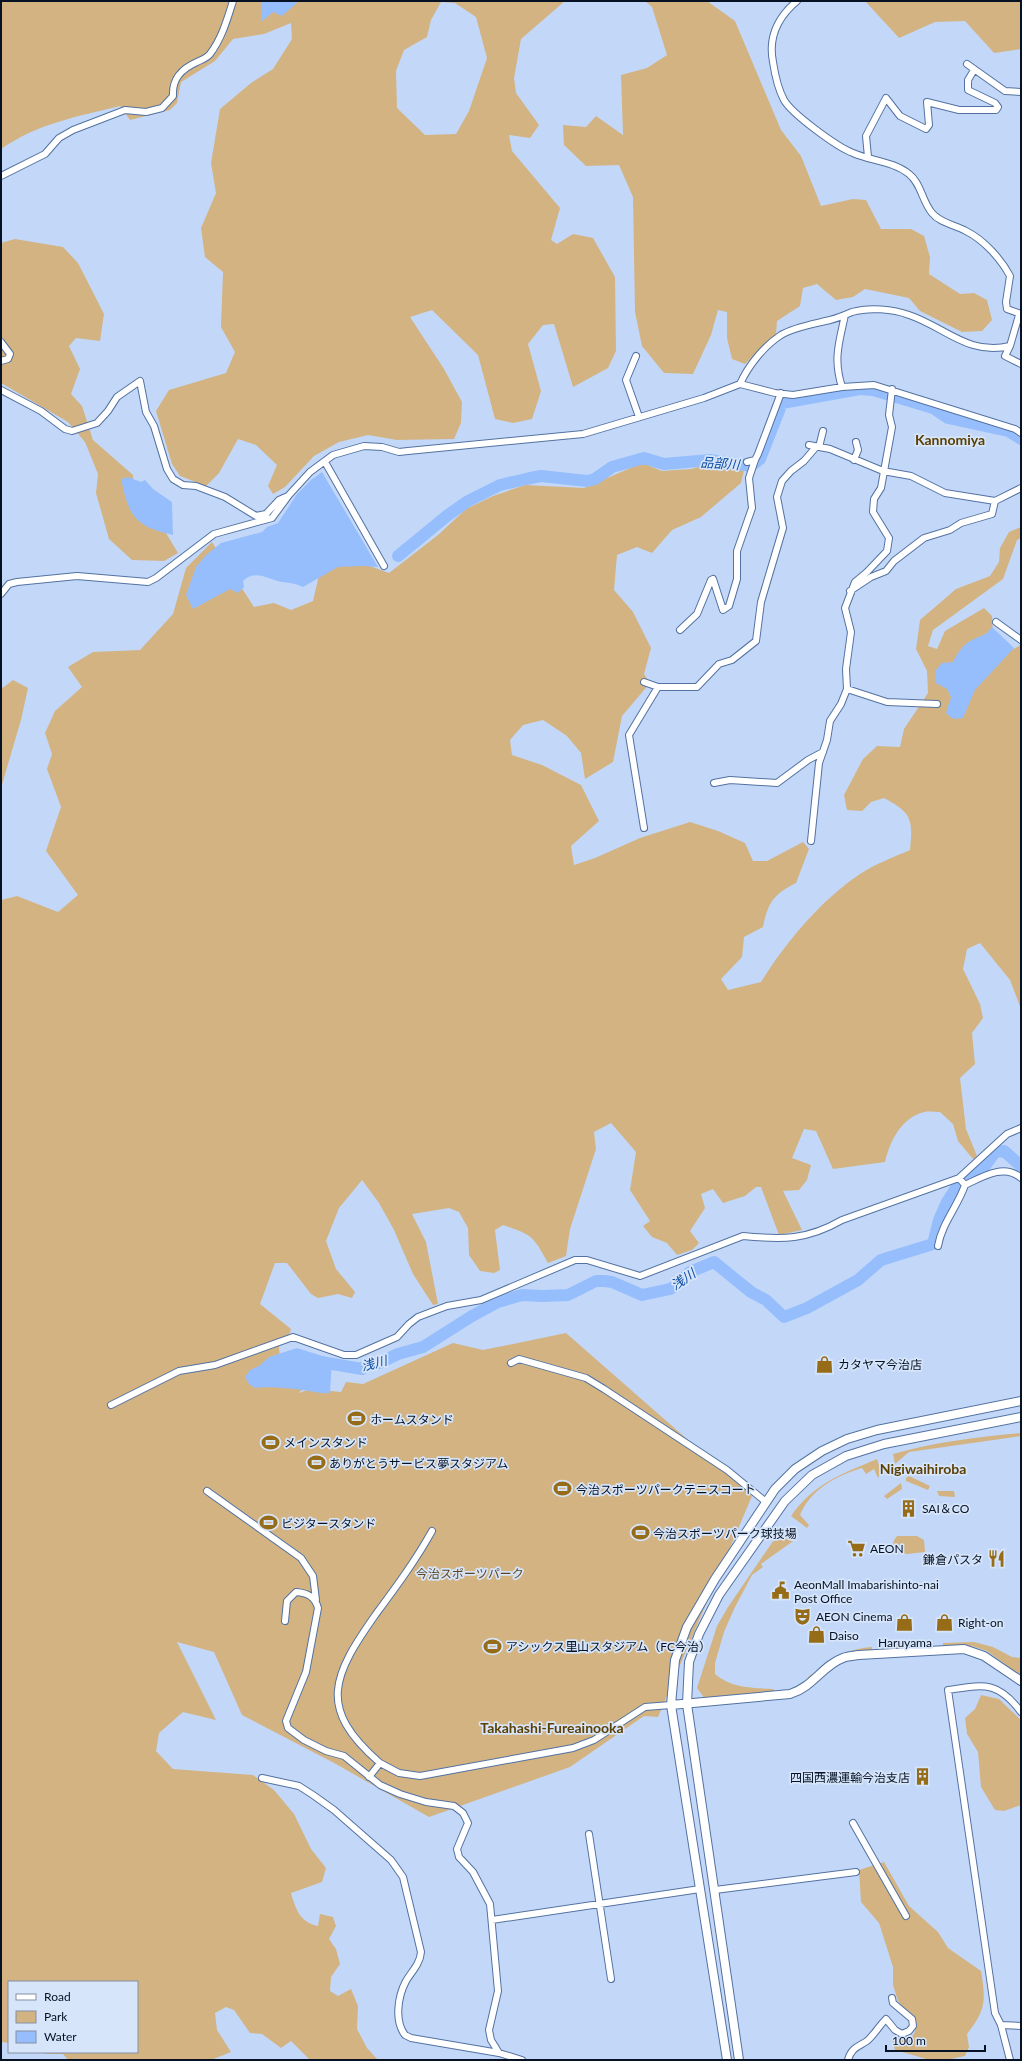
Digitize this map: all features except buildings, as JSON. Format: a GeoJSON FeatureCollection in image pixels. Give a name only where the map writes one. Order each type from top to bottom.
{"type":"FeatureCollection","features":[{"type":"Feature","properties":{"kind":"street"},"geometry":{"type":"LineString","coordinates":[[1,176],[45,154],[59,138],[73,130],[125,110],[146,112],[162,108],[173,96],[173,87],[176,77],[194,63],[208,56],[212,50],[227,24],[233,1]]}},
{"type":"Feature","properties":{"kind":"street"},"geometry":{"type":"LineString","coordinates":[[797,1],[785,11],[777,23],[772,44],[774,69],[784,100],[792,111],[833,142],[853,153],[893,165],[910,174],[917,184],[925,203],[932,214],[942,221],[967,231],[978,238],[999,259],[1010,276],[1006,302],[1007,309],[1020,314],[1010,346],[1004,356],[1021,364]]}},
{"type":"Feature","properties":{"kind":"street"},"geometry":{"type":"LineString","coordinates":[[967,64],[1005,91],[1021,92]]}},
{"type":"Feature","properties":{"kind":"street"},"geometry":{"type":"LineString","coordinates":[[868,157],[866,136],[886,98],[900,116],[926,129],[929,125],[927,102],[959,110],[996,110],[998,107],[995,103],[968,90],[968,80],[974,70]]}},
{"type":"Feature","properties":{"kind":"street"},"geometry":{"type":"LineString","coordinates":[[740,384],[746,371],[766,347],[781,335],[853,312],[888,310],[910,315],[958,341],[983,348],[1001,349],[1010,346]]}},
{"type":"Feature","properties":{"kind":"street"},"geometry":{"type":"LineString","coordinates":[[842,387],[836,370],[837,355],[845,315]]}},
{"type":"Feature","properties":{"kind":"street"},"geometry":{"type":"LineString","coordinates":[[1,342],[10,354],[8,359],[1,361]]}},
{"type":"Feature","properties":{"kind":"street"},"geometry":{"type":"LineString","coordinates":[[636,356],[626,380],[639,417]]}},
{"type":"Feature","properties":{"kind":"street"},"geometry":{"type":"LineString","coordinates":[[1,390],[41,411],[64,429],[72,431],[97,423],[108,412],[117,397],[140,381],[146,412],[156,431],[167,469],[174,479],[183,485],[196,486],[225,497],[256,516],[266,514],[279,500],[289,495]]}},
{"type":"Feature","properties":{"kind":"street"},"geometry":{"type":"LineString","coordinates":[[1,594],[9,584],[17,582],[77,576],[148,582],[156,578],[214,534],[272,518],[289,495],[310,472],[346,450],[364,446],[382,447],[399,452],[583,434],[704,398],[740,384],[793,395],[842,387],[874,385],[892,389],[1015,429],[1021,433]]}},
{"type":"Feature","properties":{"kind":"street"},"geometry":{"type":"LineString","coordinates":[[811,841],[819,763],[830,721],[841,704],[847,689],[846,670],[851,632],[846,608],[850,591],[855,582],[887,551],[889,538],[873,512],[874,499],[881,488],[892,427],[889,415],[892,389]]}},
{"type":"Feature","properties":{"kind":"street"},"geometry":{"type":"LineString","coordinates":[[680,630],[697,614],[710,580],[713,579],[723,610],[729,606],[737,579],[737,551],[752,508],[749,478],[754,460],[781,393]]}},
{"type":"Feature","properties":{"kind":"street"},"geometry":{"type":"LineString","coordinates":[[644,682],[658,687],[697,687],[719,664],[732,660],[756,641],[761,602],[768,571],[783,528],[777,496],[782,482],[791,471],[804,461],[815,446],[823,430]]}},
{"type":"Feature","properties":{"kind":"street"},"geometry":{"type":"LineString","coordinates":[[854,460],[858,450],[856,442]]}},
{"type":"Feature","properties":{"kind":"street"},"geometry":{"type":"LineString","coordinates":[[815,446],[830,449],[883,471],[911,476],[945,493],[995,501],[1021,488]]}},
{"type":"Feature","properties":{"kind":"street"},"geometry":{"type":"LineString","coordinates":[[746,462],[754,460]]}},
{"type":"Feature","properties":{"kind":"street"},"geometry":{"type":"LineString","coordinates":[[325,462],[384,566]]}},
{"type":"Feature","properties":{"kind":"street"},"geometry":{"type":"LineString","coordinates":[[850,591],[871,577],[886,571],[894,561],[924,538],[950,530],[961,523],[992,514],[995,501]]}},
{"type":"Feature","properties":{"kind":"street"},"geometry":{"type":"LineString","coordinates":[[996,622],[1021,640]]}},
{"type":"Feature","properties":{"kind":"street"},"geometry":{"type":"LineString","coordinates":[[644,828],[629,735],[658,687]]}},
{"type":"Feature","properties":{"kind":"street"},"geometry":{"type":"LineString","coordinates":[[847,689],[887,702],[937,704]]}},
{"type":"Feature","properties":{"kind":"street"},"geometry":{"type":"LineString","coordinates":[[714,783],[730,780],[777,783],[808,760],[823,752]]}},
{"type":"Feature","properties":{"kind":"street"},"geometry":{"type":"LineString","coordinates":[[111,1406],[179,1371],[215,1365],[293,1337],[344,1355],[356,1355],[397,1337],[418,1317],[447,1306],[481,1300],[575,1260],[587,1260],[640,1276],[743,1236],[760,1238],[806,1236],[827,1229],[842,1220],[959,1178],[1006,1134],[1021,1128]]}},
{"type":"Feature","properties":{"kind":"street"},"geometry":{"type":"LineString","coordinates":[[938,1246],[944,1225],[965,1185],[991,1173],[1004,1171],[1016,1174],[1021,1178]]}},
{"type":"Feature","properties":{"kind":"street"},"geometry":{"type":"LineString","coordinates":[[959,1178],[965,1185]]}},
{"type":"Feature","properties":{"kind":"street"},"geometry":{"type":"LineString","coordinates":[[511,1363],[519,1359],[586,1378],[727,1470],[766,1502]]}},
{"type":"Feature","properties":{"kind":"street"},"geometry":{"type":"LineString","coordinates":[[727,2060],[671,1705],[675,1660],[687,1627],[715,1579],[766,1502],[775,1489],[795,1469],[822,1451],[847,1439],[877,1430],[1021,1401]]}},
{"type":"Feature","properties":{"kind":"street"},"geometry":{"type":"LineString","coordinates":[[739,2060],[687,1704],[689,1662],[699,1634],[719,1595],[785,1500],[812,1475],[846,1456],[884,1444],[1021,1417]]}},
{"type":"Feature","properties":{"kind":"street"},"geometry":{"type":"LineString","coordinates":[[207,1491],[301,1558],[313,1576],[318,1608],[306,1672],[286,1720],[288,1728],[304,1740],[326,1751],[344,1756],[380,1785],[400,1794],[426,1802],[454,1806],[463,1813],[468,1823],[457,1849],[459,1857],[473,1872],[490,1904],[498,1991],[489,2030],[491,2040],[499,2053]]}},
{"type":"Feature","properties":{"kind":"street"},"geometry":{"type":"LineString","coordinates":[[432,1531],[414,1560],[352,1649],[340,1678],[338,1701],[348,1728],[364,1748],[380,1762],[399,1773],[420,1776],[573,1748],[594,1740],[645,1707],[790,1694],[801,1690],[830,1665],[842,1658],[858,1655],[964,1649],[984,1656],[1021,1681]]}},
{"type":"Feature","properties":{"kind":"street"},"geometry":{"type":"LineString","coordinates":[[285,1621],[287,1601],[296,1592],[306,1593],[316,1600]]}},
{"type":"Feature","properties":{"kind":"street"},"geometry":{"type":"LineString","coordinates":[[1010,2060],[1001,2025],[995,2013],[948,1690],[983,1685],[1001,1691],[1013,1701],[1021,1712]]}},
{"type":"Feature","properties":{"kind":"street"},"geometry":{"type":"LineString","coordinates":[[369,1776],[380,1762]]}},
{"type":"Feature","properties":{"kind":"street"},"geometry":{"type":"LineString","coordinates":[[262,1778],[299,1786],[329,1806],[391,1860],[403,1877],[421,1952],[420,1960],[405,1982],[398,2006],[400,2023],[405,2035],[411,2038],[499,2053],[514,2059],[522,2060]]}},
{"type":"Feature","properties":{"kind":"street"},"geometry":{"type":"LineString","coordinates":[[853,1823],[906,1916]]}},
{"type":"Feature","properties":{"kind":"street"},"geometry":{"type":"LineString","coordinates":[[589,1834],[610,1980]]}},
{"type":"Feature","properties":{"kind":"street"},"geometry":{"type":"LineString","coordinates":[[715,1890],[856,1872]]}},
{"type":"Feature","properties":{"kind":"street"},"geometry":{"type":"LineString","coordinates":[[492,1920],[700,1889]]}},
{"type":"Feature","properties":{"kind":"street"},"geometry":{"type":"LineString","coordinates":[[848,2060],[850,2053],[857,2045],[867,2040],[886,2019],[902,2034],[909,2031],[913,2026],[912,2019],[893,2003],[892,1998]]}},
{"type":"Feature","properties":{"kind":"street"},"geometry":{"type":"LineString","coordinates":[[1001,2025],[1021,2026]]}},
{"type":"Feature","properties":{"kind":"green space"},"geometry":{"type":"Polygon","coordinates":[[[1,1],[565,1],[521,39],[514,78],[516,93],[539,125],[530,138],[509,135],[512,151],[560,208],[551,240],[557,244],[573,234],[593,238],[615,277],[616,351],[608,368],[573,387],[554,324],[543,325],[528,344],[541,391],[532,419],[513,423],[495,419],[478,355],[432,310],[410,317],[444,369],[462,402],[461,423],[454,439],[397,440],[368,435],[339,442],[314,456],[285,487],[273,494],[268,486],[277,465],[256,445],[238,439],[219,473],[206,486],[180,476],[172,464],[156,411],[169,390],[226,373],[235,352],[221,327],[223,272],[205,257],[201,228],[216,193],[211,163],[220,109],[251,83],[273,69],[292,39],[291,23],[264,34],[233,39],[215,61],[181,82],[177,103],[170,110],[130,120],[120,106],[44,127],[15,140],[1,149],[1,1]],[[441,2],[431,20],[427,37],[404,50],[396,71],[397,108],[425,135],[456,134],[469,111],[487,58],[476,17],[455,3],[441,2]]]}},
{"type":"Feature","properties":{"kind":"green space"},"geometry":{"type":"Polygon","coordinates":[[[645,1],[707,1],[735,21],[781,130],[801,156],[821,206],[853,199],[866,200],[881,229],[911,229],[924,236],[930,257],[929,274],[960,294],[974,293],[987,300],[992,320],[982,331],[962,332],[920,311],[909,298],[865,289],[853,297],[836,300],[817,284],[803,288],[800,306],[777,321],[776,334],[745,364],[732,359],[727,338],[727,312],[718,310],[711,335],[693,374],[664,373],[642,346],[635,312],[633,197],[619,165],[586,166],[564,145],[563,125],[586,127],[596,116],[623,135],[621,75],[647,68],[667,55],[652,7],[645,1]]]}},
{"type":"Feature","properties":{"kind":"green space"},"geometry":{"type":"Polygon","coordinates":[[[865,1],[1021,1],[1021,49],[994,53],[965,21],[935,22],[899,38],[865,1]]]}},
{"type":"Feature","properties":{"kind":"green space"},"geometry":{"type":"Polygon","coordinates":[[[15,239],[63,247],[78,263],[104,314],[100,341],[76,338],[69,346],[80,369],[71,394],[82,406],[93,440],[133,475],[134,498],[163,528],[178,553],[164,561],[132,560],[109,539],[96,493],[98,474],[85,442],[68,422],[1,383],[1,243],[15,239]]]}},
{"type":"Feature","properties":{"kind":"green space","name":"今治スポーツパーク"},"geometry":{"type":"Polygon","coordinates":[[[642,463],[662,471],[691,469],[707,465],[731,467],[740,464],[744,471],[741,483],[701,517],[672,530],[652,553],[637,547],[617,555],[614,590],[633,612],[651,648],[644,674],[650,683],[622,716],[613,762],[585,779],[581,753],[567,736],[543,720],[523,725],[510,740],[512,755],[542,765],[581,785],[599,821],[571,846],[574,865],[595,858],[640,838],[690,822],[718,831],[745,843],[753,861],[767,861],[803,842],[809,849],[796,883],[782,891],[773,900],[767,911],[763,927],[744,937],[742,957],[721,979],[728,990],[761,982],[793,937],[832,896],[866,870],[910,850],[911,831],[909,818],[900,808],[884,798],[871,802],[862,811],[847,810],[844,795],[863,759],[877,746],[900,747],[904,729],[928,693],[927,671],[916,649],[920,620],[956,589],[990,576],[999,562],[1000,548],[1009,532],[1021,527],[1021,538],[1017,540],[1003,579],[933,630],[928,646],[937,649],[945,631],[984,608],[992,616],[993,636],[998,657],[1021,645],[1021,1009],[1010,980],[980,943],[967,949],[963,969],[980,1004],[983,1018],[972,1033],[975,1064],[960,1078],[966,1129],[977,1156],[973,1159],[958,1141],[953,1124],[940,1112],[924,1112],[909,1119],[893,1139],[885,1162],[833,1169],[816,1131],[804,1129],[792,1158],[811,1165],[807,1180],[799,1190],[783,1191],[802,1230],[779,1235],[761,1187],[756,1187],[745,1196],[723,1203],[713,1189],[701,1194],[705,1208],[690,1231],[699,1243],[692,1250],[677,1255],[667,1243],[652,1237],[643,1226],[650,1221],[630,1190],[636,1152],[611,1123],[594,1132],[596,1149],[570,1229],[566,1256],[548,1263],[539,1247],[531,1238],[521,1231],[503,1225],[495,1230],[500,1270],[494,1273],[480,1271],[469,1255],[468,1228],[459,1212],[449,1208],[412,1214],[426,1242],[438,1304],[433,1305],[413,1274],[394,1230],[379,1203],[362,1180],[339,1208],[326,1241],[336,1269],[355,1292],[352,1298],[338,1294],[318,1298],[311,1294],[287,1263],[275,1263],[260,1304],[291,1329],[290,1333],[279,1347],[280,1360],[317,1379],[298,1393],[311,1389],[341,1392],[346,1382],[363,1384],[453,1343],[483,1350],[566,1333],[752,1496],[658,1717],[644,1716],[570,1767],[429,1817],[336,1764],[242,1715],[214,1652],[177,1642],[216,1720],[183,1712],[159,1733],[156,1751],[173,1769],[253,1775],[274,1790],[294,1814],[311,1849],[326,1868],[322,1882],[291,1893],[293,1899],[297,1910],[307,1922],[318,1926],[320,1914],[333,1917],[336,1926],[329,1939],[336,1949],[340,1964],[331,1977],[330,1991],[338,1996],[351,1989],[358,2006],[357,2029],[367,2048],[378,2060],[310,2060],[291,2041],[281,2048],[262,2034],[250,2033],[234,2010],[226,2007],[215,2013],[217,2030],[231,2052],[211,2060],[68,2060],[63,2054],[44,2053],[138,2053],[138,1981],[8,1981],[8,2043],[1,2042],[1,900],[17,896],[58,912],[78,895],[46,851],[61,807],[47,769],[52,754],[45,733],[55,711],[82,687],[68,667],[93,652],[140,650],[173,614],[186,568],[212,542],[254,607],[274,603],[291,610],[313,601],[320,571],[339,561],[367,565],[389,573],[438,535],[466,509],[493,496],[525,485],[584,488],[642,463]]]}},
{"type":"Feature","properties":{"kind":"green space"},"geometry":{"type":"Polygon","coordinates":[[[13,680],[28,688],[21,720],[1,788],[1,689],[13,680]]]}},
{"type":"Feature","properties":{"kind":"green space"},"geometry":{"type":"Polygon","coordinates":[[[1021,1433],[1021,1436],[909,1452],[895,1464],[893,1454],[925,1446],[957,1440],[1021,1433]]]}},
{"type":"Feature","properties":{"kind":"green space"},"geometry":{"type":"Polygon","coordinates":[[[877,1459],[881,1472],[878,1478],[874,1469],[866,1474],[862,1468],[843,1475],[825,1485],[818,1491],[805,1506],[800,1515],[809,1525],[807,1528],[791,1516],[809,1495],[819,1487],[840,1475],[877,1459]]]}},
{"type":"Feature","properties":{"kind":"green space"},"geometry":{"type":"Polygon","coordinates":[[[909,1476],[930,1486],[928,1490],[906,1481],[906,1478],[909,1476]]]}},
{"type":"Feature","properties":{"kind":"green space"},"geometry":{"type":"Polygon","coordinates":[[[901,1483],[902,1489],[887,1499],[884,1496],[901,1483]]]}},
{"type":"Feature","properties":{"kind":"green space"},"geometry":{"type":"Polygon","coordinates":[[[937,1491],[954,1491],[955,1497],[939,1496],[937,1491]]]}},
{"type":"Feature","properties":{"kind":"green space"},"geometry":{"type":"Polygon","coordinates":[[[782,1528],[796,1539],[761,1564],[763,1567],[752,1575],[724,1632],[715,1663],[715,1674],[721,1679],[735,1685],[773,1689],[777,1693],[705,1699],[697,1688],[717,1626],[728,1607],[782,1528]]]}},
{"type":"Feature","properties":{"kind":"green space"},"geometry":{"type":"Polygon","coordinates":[[[897,1536],[917,1536],[924,1540],[925,1552],[907,1554],[896,1552],[893,1544],[897,1536]]]}},
{"type":"Feature","properties":{"kind":"green space"},"geometry":{"type":"Polygon","coordinates":[[[974,1642],[993,1647],[1012,1657],[1021,1658],[1021,1676],[987,1651],[972,1646],[943,1646],[943,1643],[974,1642]]]}},
{"type":"Feature","properties":{"kind":"green space"},"geometry":{"type":"Polygon","coordinates":[[[930,1643],[931,1647],[884,1651],[884,1647],[930,1643]]]}},
{"type":"Feature","properties":{"kind":"green space"},"geometry":{"type":"Polygon","coordinates":[[[872,1647],[872,1652],[856,1653],[806,1681],[809,1676],[845,1653],[872,1647]]]}},
{"type":"Feature","properties":{"kind":"green space"},"geometry":{"type":"Polygon","coordinates":[[[981,1695],[999,1699],[1021,1720],[1021,1805],[1004,1811],[995,1810],[981,1787],[978,1752],[967,1734],[965,1718],[975,1709],[981,1695]]]}},
{"type":"Feature","properties":{"kind":"green space"},"geometry":{"type":"Polygon","coordinates":[[[884,1862],[909,1906],[938,1932],[948,1948],[981,1971],[984,1990],[983,2004],[978,2018],[967,2034],[969,2047],[965,2056],[946,2060],[930,2060],[895,2050],[892,2040],[909,2039],[914,2034],[917,2024],[898,2001],[893,1985],[893,1967],[879,1923],[861,1902],[859,1870],[884,1862]]]}},
{"type":"Feature","properties":{"kind":"water"},"geometry":{"type":"Polygon","coordinates":[[[262,1],[299,1],[282,16],[273,12],[261,22],[262,1]]]}},
{"type":"Feature","properties":{"kind":"water"},"geometry":{"type":"Polygon","coordinates":[[[322,472],[378,567],[338,567],[303,587],[262,576],[252,576],[243,581],[244,587],[238,593],[230,589],[193,609],[186,595],[196,567],[206,555],[221,543],[262,532],[267,527],[278,523],[297,494],[311,480],[322,472]]]}},
{"type":"Feature","properties":{"kind":"water"},"geometry":{"type":"Polygon","coordinates":[[[128,477],[141,482],[145,480],[153,489],[172,502],[173,535],[150,528],[135,518],[127,502],[121,479],[128,477]]]}},
{"type":"Feature","properties":{"kind":"water"},"geometry":{"type":"Polygon","coordinates":[[[992,627],[1014,648],[975,690],[963,718],[953,719],[946,713],[951,697],[947,689],[936,683],[935,671],[942,663],[953,662],[964,646],[970,641],[985,634],[992,627]]]}},
{"type":"Feature","properties":{"kind":"water"},"geometry":{"type":"Polygon","coordinates":[[[297,1348],[332,1359],[330,1393],[319,1393],[297,1389],[265,1387],[255,1388],[249,1384],[245,1377],[250,1370],[259,1366],[269,1357],[297,1348]]]}},
{"type":"Feature","properties":{"kind":"waterway","name":"品部川"},"geometry":{"type":"LineString","coordinates":[[398,556],[448,515],[468,501],[500,485],[541,476],[587,481],[595,479],[612,467],[644,458],[664,464],[710,460],[751,466],[760,459],[782,403],[860,389],[873,390],[933,408],[948,418],[1008,431],[1021,439]]}},
{"type":"Feature","properties":{"kind":"waterway","name":"浅川"},"geometry":{"type":"LineString","coordinates":[[321,1362],[362,1369],[369,1364],[379,1363],[398,1354],[423,1347],[472,1316],[498,1302],[522,1295],[568,1295],[596,1281],[612,1282],[642,1295],[670,1289],[677,1285],[690,1272],[714,1262],[751,1292],[766,1300],[784,1317],[807,1308],[858,1280],[881,1260],[933,1244],[939,1220],[947,1202],[958,1185],[982,1170],[995,1152],[1004,1151],[1021,1166]]}},
{"type":"Feature","properties":{"kind":"place","name":"カタヤマ今治店"},"geometry":{"type":"Point","coordinates":[825,1364]}},
{"type":"Feature","properties":{"kind":"place","name":"ホームスタンド"},"geometry":{"type":"Point","coordinates":[357,1419]}},
{"type":"Feature","properties":{"kind":"place","name":"メインスタンド"},"geometry":{"type":"Point","coordinates":[271,1442]}},
{"type":"Feature","properties":{"kind":"place","name":"ありがとうサービス夢スタジアム"},"geometry":{"type":"Point","coordinates":[316,1463]}},
{"type":"Feature","properties":{"kind":"place","name":"今治スポーツパークテニスコート"},"geometry":{"type":"Point","coordinates":[563,1489]}},
{"type":"Feature","properties":{"kind":"place","name":"SAI＆CO"},"geometry":{"type":"Point","coordinates":[909,1508]}},
{"type":"Feature","properties":{"kind":"place","name":"ビジタースタンド"},"geometry":{"type":"Point","coordinates":[268,1523]}},
{"type":"Feature","properties":{"kind":"place","name":"今治スポーツパーク球技場"},"geometry":{"type":"Point","coordinates":[640,1533]}},
{"type":"Feature","properties":{"kind":"place","name":"AEON"},"geometry":{"type":"Point","coordinates":[857,1548]}},
{"type":"Feature","properties":{"kind":"place","name":"鎌倉パスタ"},"geometry":{"type":"Point","coordinates":[996,1559]}},
{"type":"Feature","properties":{"kind":"place","name":"AeonMall Imabarishinto-nai Post Office"},"geometry":{"type":"Point","coordinates":[781,1591]}},
{"type":"Feature","properties":{"kind":"place","name":"AEON Cinema"},"geometry":{"type":"Point","coordinates":[803,1616]}},
{"type":"Feature","properties":{"kind":"place","name":"Right-on"},"geometry":{"type":"Point","coordinates":[945,1622]}},
{"type":"Feature","properties":{"kind":"place","name":"Haruyama"},"geometry":{"type":"Point","coordinates":[905,1623]}},
{"type":"Feature","properties":{"kind":"place","name":"Daiso"},"geometry":{"type":"Point","coordinates":[816,1635]}},
{"type":"Feature","properties":{"kind":"place","name":"アシックス里山スタジアム（FC今治）"},"geometry":{"type":"Point","coordinates":[493,1646]}},
{"type":"Feature","properties":{"kind":"place","name":"四国西濃運輸今治支店"},"geometry":{"type":"Point","coordinates":[923,1777]}},
{"type":"Feature","properties":{"kind":"district","name":"Kannomiya"},"geometry":{"type":"Point","coordinates":[950,439]}},
{"type":"Feature","properties":{"kind":"district","name":"Nigiwaihiroba"},"geometry":{"type":"Point","coordinates":[923,1468]}},
{"type":"Feature","properties":{"kind":"district","name":"Takahashi-Fureainooka"},"geometry":{"type":"Point","coordinates":[552,1727]}}]}
